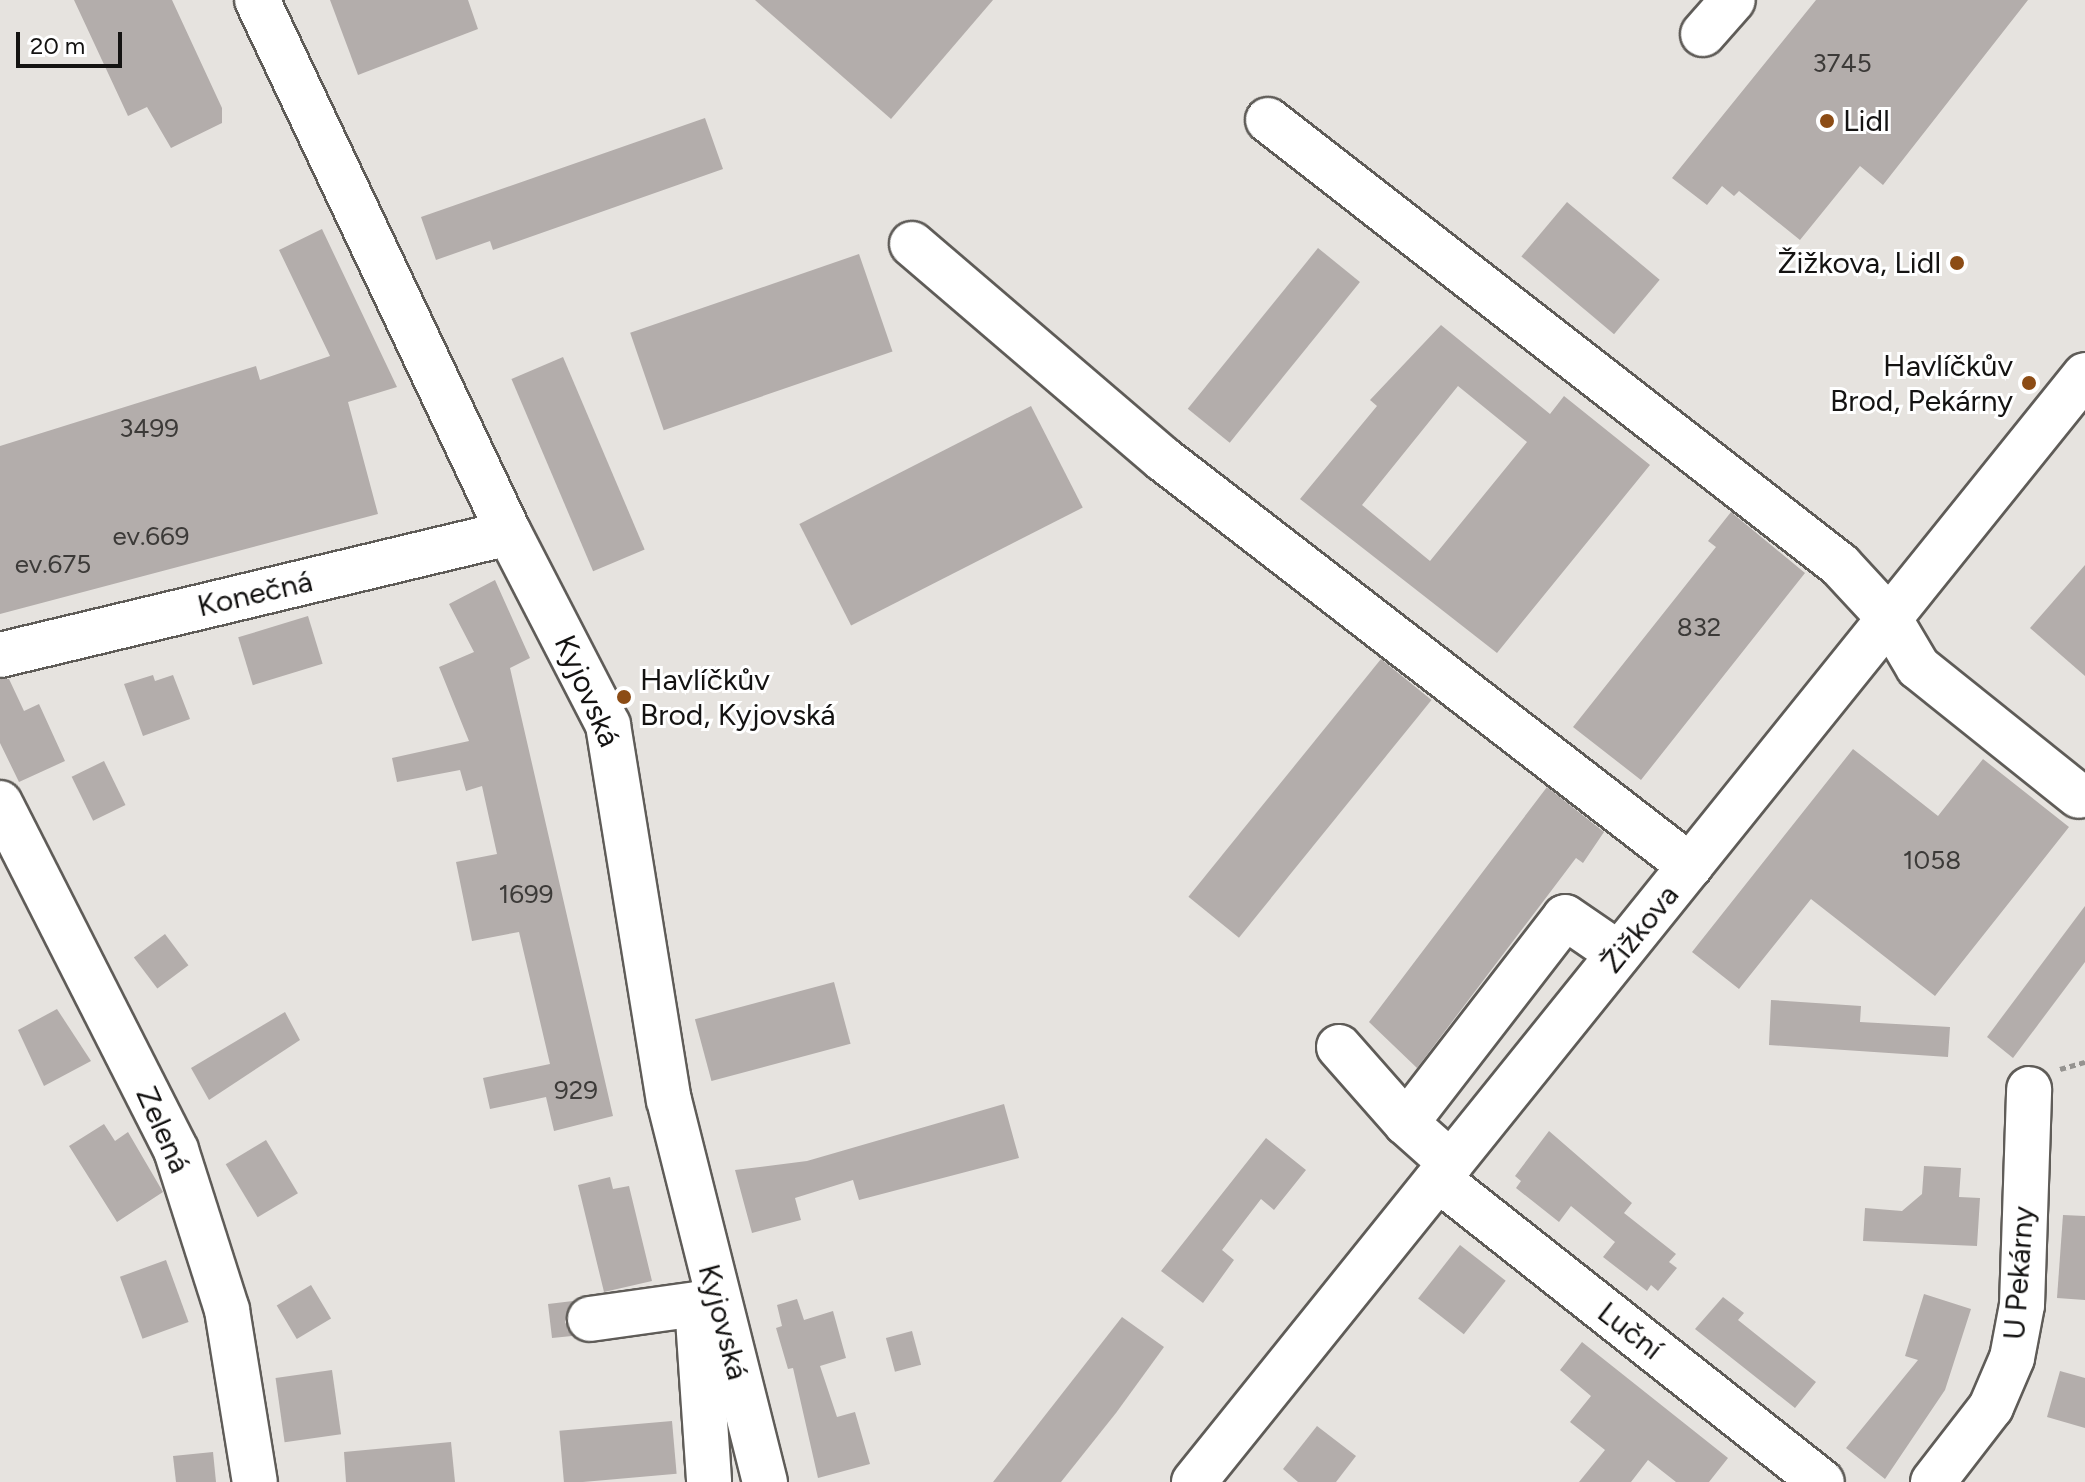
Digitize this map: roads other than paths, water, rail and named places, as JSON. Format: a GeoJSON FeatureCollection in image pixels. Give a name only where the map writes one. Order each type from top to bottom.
{"type":"FeatureCollection","features":[{"type":"Feature","properties":{"kind":"street","name":"Kyjovská"},"geometry":{"type":"LineString","coordinates":[[257,0],[509,533],[599,705],[614,746],[669,1100],[707,1302],[765,1482]]}},
{"type":"Feature","properties":{"kind":"street"},"geometry":{"type":"LineString","coordinates":[[1703,34],[1733,0]]}},
{"type":"Feature","properties":{"kind":"street"},"geometry":{"type":"LineString","coordinates":[[1268,120],[1840,565],[1889,618],[1918,667],[2079,796]]}},
{"type":"Feature","properties":{"kind":"street"},"geometry":{"type":"LineString","coordinates":[[912,244],[1163,459],[1690,866]]}},
{"type":"Feature","properties":{"kind":"street","name":"Žižkova"},"geometry":{"type":"LineString","coordinates":[[1210,1477],[1444,1171],[2085,375]]}},
{"type":"Feature","properties":{"kind":"street","name":"Konečná"},"geometry":{"type":"LineString","coordinates":[[0,655],[509,533]]}},
{"type":"Feature","properties":{"kind":"street","name":"Zelená"},"geometry":{"type":"LineString","coordinates":[[0,803],[176,1150],[227,1310],[255,1482]]}},
{"type":"Feature","properties":{"kind":"street"},"geometry":{"type":"LineString","coordinates":[[1406,1123],[1565,917],[1619,954]]}},
{"type":"Feature","properties":{"kind":"street","name":"Luční"},"geometry":{"type":"LineString","coordinates":[[1339,1047],[1444,1171],[1822,1482]]}},
{"type":"Feature","properties":{"kind":"street","name":"U Pekárny"},"geometry":{"type":"LineString","coordinates":[[1933,1482],[1991,1407],[2012,1358],[2022,1305],[2029,1089]]}},
{"type":"Feature","properties":{"kind":"street"},"geometry":{"type":"LineString","coordinates":[[590,1319],[707,1302],[709,1482]]}},
{"type":"Feature","properties":{"kind":"place","name":"Lidl"},"geometry":{"type":"Point","coordinates":[1827,121]}},
{"type":"Feature","properties":{"kind":"place","name":"Žižkova, Lidl"},"geometry":{"type":"Point","coordinates":[1957,263]}},
{"type":"Feature","properties":{"kind":"place","name":"Havlíčkův Brod, Pekárny"},"geometry":{"type":"Point","coordinates":[2029,383]}},
{"type":"Feature","properties":{"kind":"place","name":"Havlíčkův Brod, Kyjovská"},"geometry":{"type":"Point","coordinates":[624,697]}}]}
